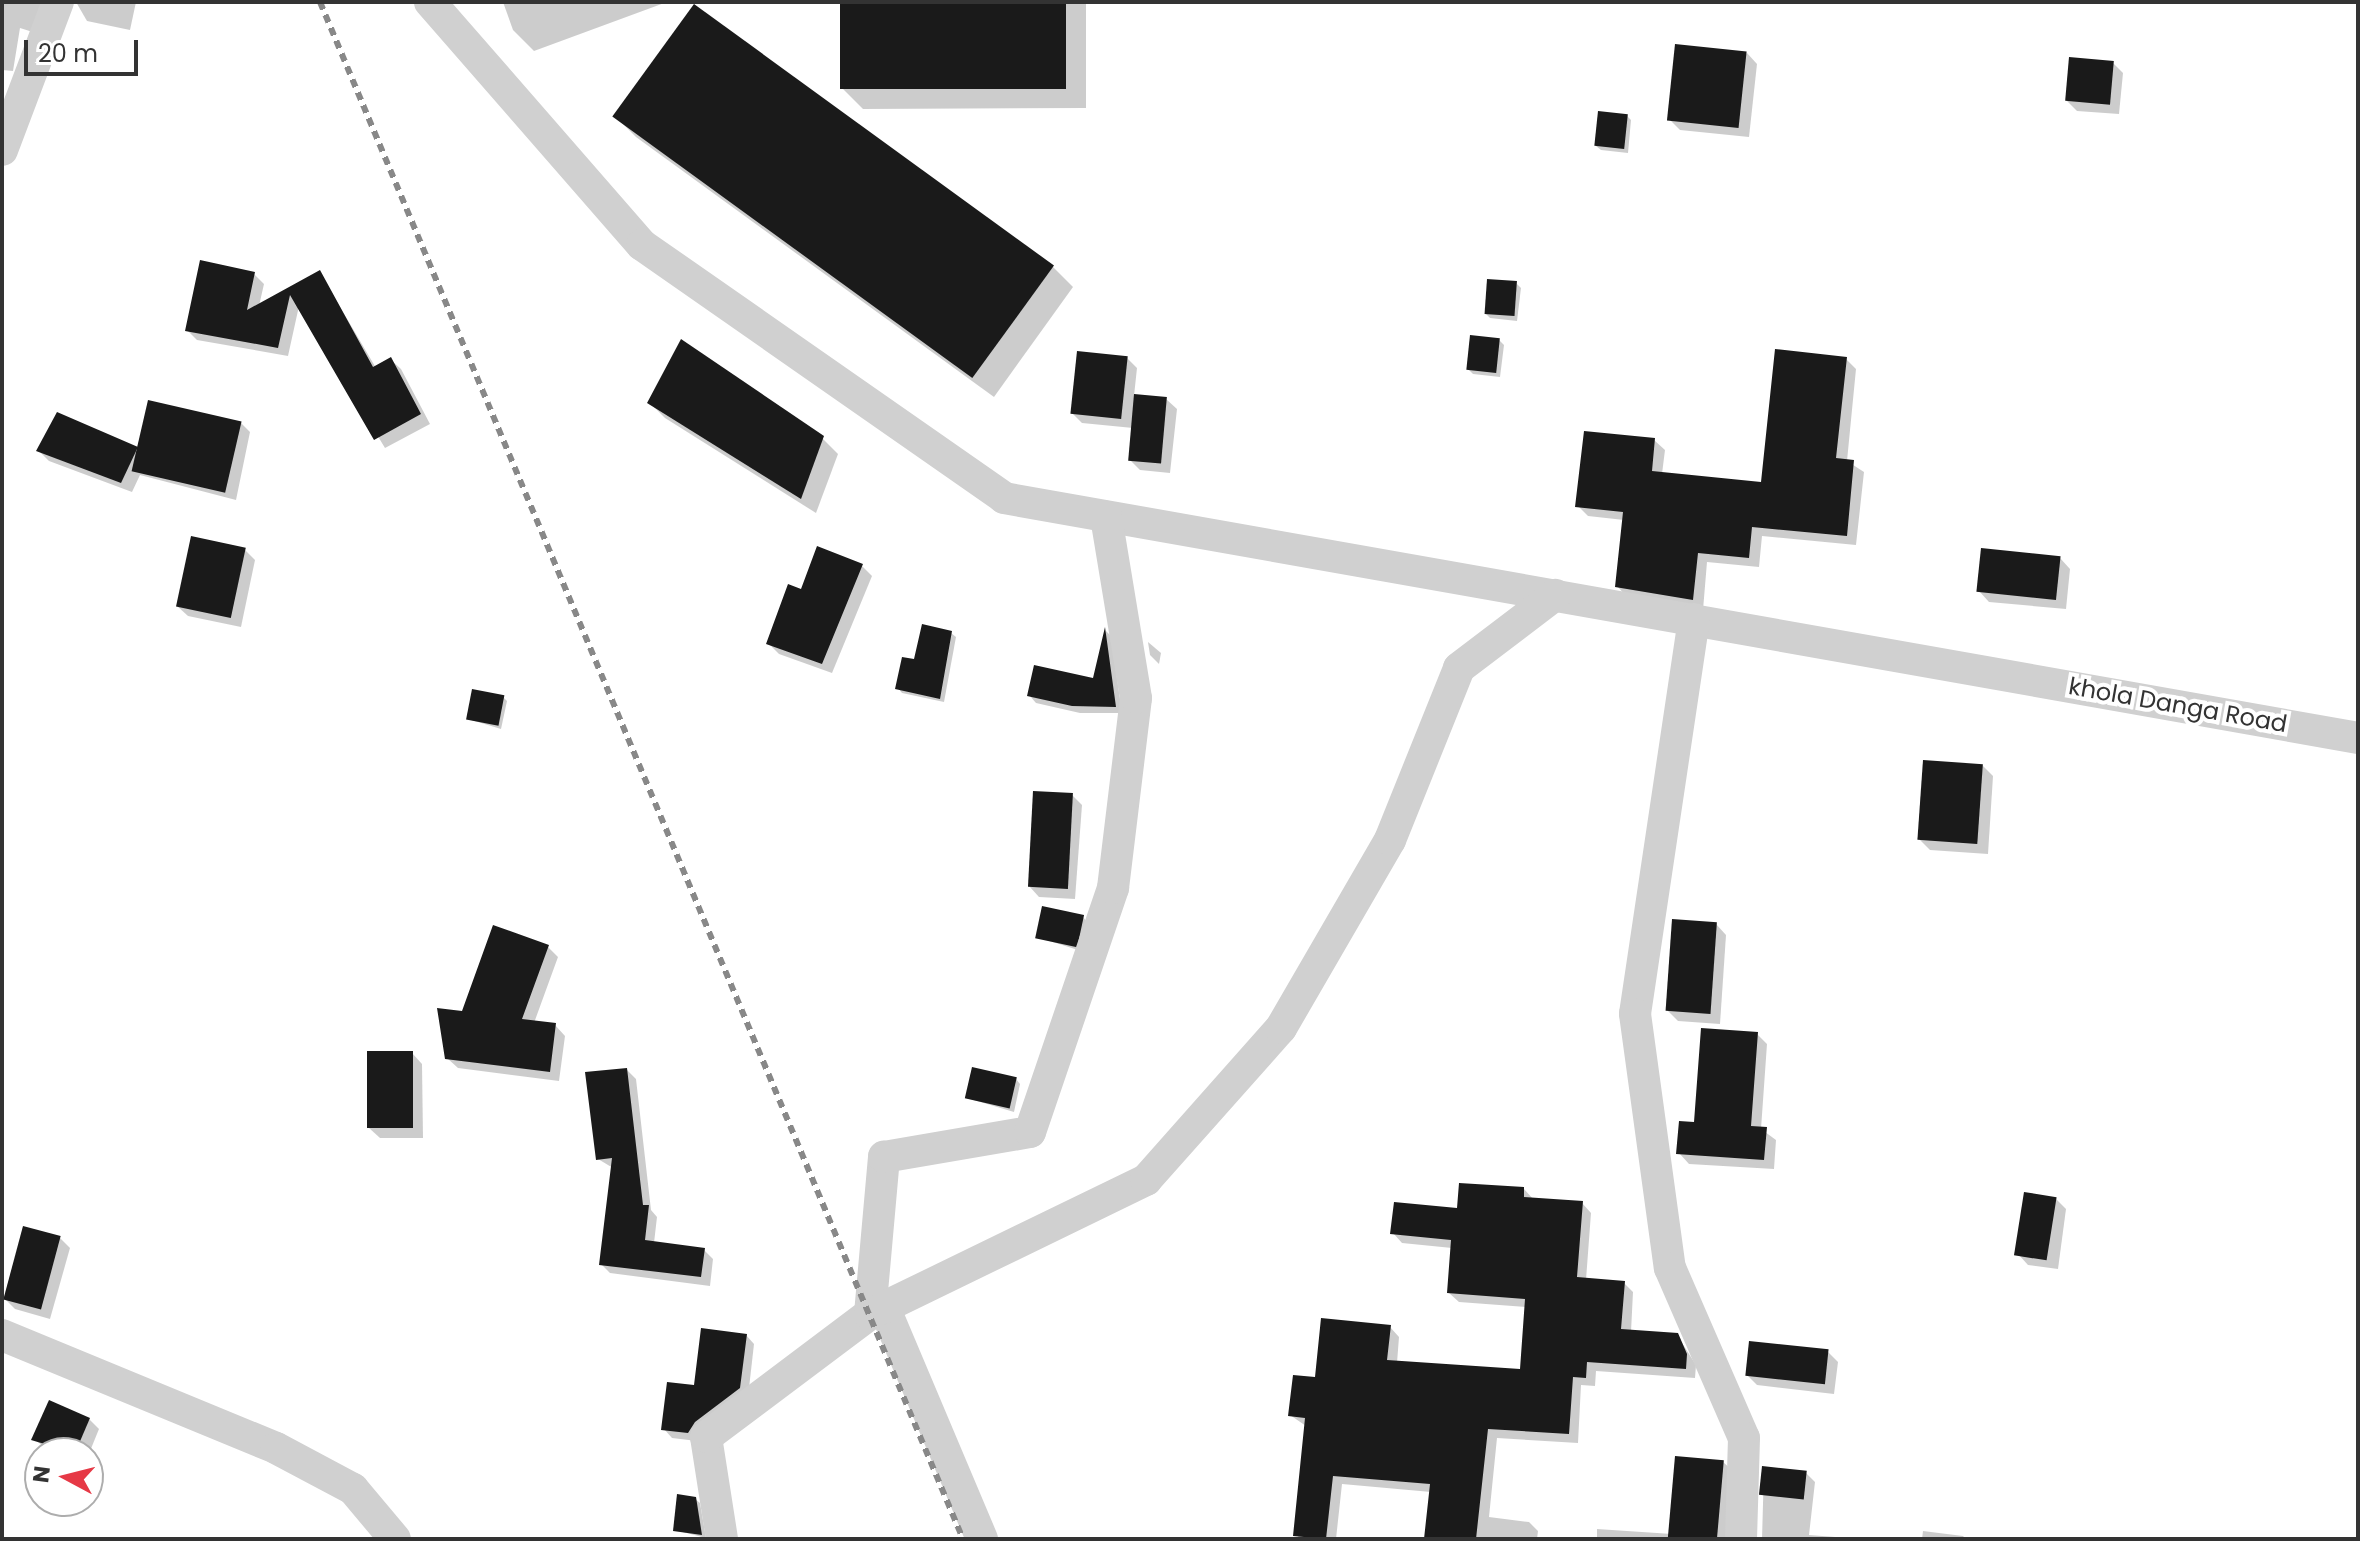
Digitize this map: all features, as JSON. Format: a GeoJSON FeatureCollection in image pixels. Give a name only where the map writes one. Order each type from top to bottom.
{"type":"FeatureCollection","features":[{"type":"Feature","properties":{"kind":"street"},"geometry":{"type":"LineString","coordinates":[[2,150],[58,2]]}},
{"type":"Feature","properties":{"kind":"street","name":"khola Danga Road"},"geometry":{"type":"LineString","coordinates":[[430,2],[642,245],[1004,498],[2358,738]]}},
{"type":"Feature","properties":{"kind":"street"},"geometry":{"type":"LineString","coordinates":[[982,1539],[877,1311],[884,1157],[1030,1132],[1113,888],[1136,698],[1106,516]]}},
{"type":"Feature","properties":{"kind":"street"},"geometry":{"type":"LineString","coordinates":[[722,1539],[706,1437],[877,1311],[1146,1180],[1281,1028],[1390,840],[1459,668],[1555,595]]}},
{"type":"Feature","properties":{"kind":"street"},"geometry":{"type":"LineString","coordinates":[[1694,619],[1635,1014],[1670,1268],[1744,1438],[1741,1539]]}},
{"type":"Feature","properties":{"kind":"street"},"geometry":{"type":"LineString","coordinates":[[2,1335],[276,1448],[353,1489],[395,1539]]}},
{"type":"Feature","properties":{"kind":"building"},"geometry":{"type":"Polygon","coordinates":[[[840,2],[1066,2],[1066,89],[840,89],[840,2]]]}},
{"type":"Feature","properties":{"kind":"building"},"geometry":{"type":"Polygon","coordinates":[[[694,4],[1054,266],[972,378],[612,116],[694,4]]]}},
{"type":"Feature","properties":{"kind":"building"},"geometry":{"type":"Polygon","coordinates":[[[1675,44],[1747,52],[1739,128],[1667,121],[1675,44]]]}},
{"type":"Feature","properties":{"kind":"building"},"geometry":{"type":"Polygon","coordinates":[[[2069,57],[2114,61],[2110,105],[2065,101],[2069,57]]]}},
{"type":"Feature","properties":{"kind":"building"},"geometry":{"type":"Polygon","coordinates":[[[1598,111],[1628,114],[1624,149],[1594,146],[1598,111]]]}},
{"type":"Feature","properties":{"kind":"building"},"geometry":{"type":"Polygon","coordinates":[[[200,260],[255,272],[247,310],[320,270],[373,367],[391,357],[421,414],[374,440],[290,295],[278,348],[185,331],[200,260]]]}},
{"type":"Feature","properties":{"kind":"building"},"geometry":{"type":"Polygon","coordinates":[[[1487,279],[1517,281],[1514,316],[1485,314],[1487,279]]]}},
{"type":"Feature","properties":{"kind":"building"},"geometry":{"type":"Polygon","coordinates":[[[1470,335],[1500,338],[1496,373],[1466,370],[1470,335]]]}},
{"type":"Feature","properties":{"kind":"building"},"geometry":{"type":"Polygon","coordinates":[[[681,339],[824,436],[801,499],[647,403],[681,339]]]}},
{"type":"Feature","properties":{"kind":"building"},"geometry":{"type":"Polygon","coordinates":[[[1775,349],[1847,357],[1836,458],[1854,460],[1847,536],[1752,527],[1749,558],[1698,553],[1693,600],[1615,587],[1623,512],[1575,507],[1584,431],[1655,438],[1652,471],[1761,482],[1775,349]]]}},
{"type":"Feature","properties":{"kind":"building"},"geometry":{"type":"Polygon","coordinates":[[[1077,351],[1128,356],[1121,419],[1070,414],[1077,351]]]}},
{"type":"Feature","properties":{"kind":"building"},"geometry":{"type":"Polygon","coordinates":[[[1134,394],[1167,397],[1161,464],[1128,461],[1134,394]]]}},
{"type":"Feature","properties":{"kind":"building"},"geometry":{"type":"Polygon","coordinates":[[[148,400],[242,422],[225,493],[132,471],[148,400]]]}},
{"type":"Feature","properties":{"kind":"building"},"geometry":{"type":"Polygon","coordinates":[[[57,412],[138,447],[121,483],[36,451],[57,412]]]}},
{"type":"Feature","properties":{"kind":"building"},"geometry":{"type":"Polygon","coordinates":[[[191,536],[246,548],[231,618],[176,606],[191,536]]]}},
{"type":"Feature","properties":{"kind":"building"},"geometry":{"type":"Polygon","coordinates":[[[817,546],[863,564],[822,664],[766,644],[788,584],[801,589],[817,546]]]}},
{"type":"Feature","properties":{"kind":"building"},"geometry":{"type":"Polygon","coordinates":[[[1981,548],[2061,556],[2056,600],[1976,592],[1981,548]]]}},
{"type":"Feature","properties":{"kind":"building"},"geometry":{"type":"Polygon","coordinates":[[[922,624],[952,631],[940,699],[895,689],[902,657],[914,659],[922,624]]]}},
{"type":"Feature","properties":{"kind":"building"},"geometry":{"type":"Polygon","coordinates":[[[1105,627],[1116,707],[1072,706],[1027,696],[1034,665],[1093,678],[1105,627]]]}},
{"type":"Feature","properties":{"kind":"building"},"geometry":{"type":"Polygon","coordinates":[[[472,689],[504,695],[498,726],[466,719],[472,689]]]}},
{"type":"Feature","properties":{"kind":"building"},"geometry":{"type":"Polygon","coordinates":[[[1923,760],[1983,764],[1977,844],[1917,840],[1923,760]]]}},
{"type":"Feature","properties":{"kind":"building"},"geometry":{"type":"Polygon","coordinates":[[[1033,791],[1073,793],[1068,889],[1028,887],[1033,791]]]}},
{"type":"Feature","properties":{"kind":"building"},"geometry":{"type":"Polygon","coordinates":[[[1042,906],[1084,915],[1077,947],[1035,938],[1042,906]]]}},
{"type":"Feature","properties":{"kind":"building"},"geometry":{"type":"Polygon","coordinates":[[[1672,919],[1717,922],[1710,1014],[1666,1011],[1672,919]]]}},
{"type":"Feature","properties":{"kind":"building"},"geometry":{"type":"Polygon","coordinates":[[[493,925],[549,945],[522,1019],[556,1023],[550,1072],[445,1059],[437,1008],[462,1011],[493,925]]]}},
{"type":"Feature","properties":{"kind":"building"},"geometry":{"type":"Polygon","coordinates":[[[1701,1028],[1758,1032],[1751,1126],[1767,1127],[1764,1160],[1676,1154],[1679,1121],[1694,1122],[1701,1028]]]}},
{"type":"Feature","properties":{"kind":"building"},"geometry":{"type":"Polygon","coordinates":[[[367,1051],[413,1051],[413,1128],[367,1128],[367,1051]]]}},
{"type":"Feature","properties":{"kind":"building"},"geometry":{"type":"Polygon","coordinates":[[[972,1067],[1017,1077],[1010,1109],[965,1098],[972,1067]]]}},
{"type":"Feature","properties":{"kind":"building"},"geometry":{"type":"Polygon","coordinates":[[[627,1068],[643,1205],[649,1205],[645,1240],[705,1248],[701,1277],[599,1265],[612,1158],[596,1160],[585,1072],[627,1068]]]}},
{"type":"Feature","properties":{"kind":"building"},"geometry":{"type":"Polygon","coordinates":[[[1459,1183],[1524,1187],[1524,1197],[1583,1201],[1577,1277],[1625,1281],[1621,1329],[1678,1333],[1687,1354],[1686,1369],[1587,1362],[1586,1378],[1573,1377],[1569,1434],[1488,1429],[1476,1539],[1424,1539],[1430,1484],[1333,1476],[1326,1539],[1293,1536],[1305,1418],[1288,1416],[1293,1375],[1315,1377],[1321,1318],[1391,1325],[1387,1360],[1520,1369],[1525,1299],[1447,1293],[1451,1240],[1390,1234],[1394,1202],[1457,1208],[1459,1183]]]}},
{"type":"Feature","properties":{"kind":"building"},"geometry":{"type":"Polygon","coordinates":[[[2024,1192],[2057,1197],[2047,1260],[2014,1255],[2024,1192]]]}},
{"type":"Feature","properties":{"kind":"building"},"geometry":{"type":"Polygon","coordinates":[[[23,1226],[61,1236],[41,1310],[3,1299],[23,1226]]]}},
{"type":"Feature","properties":{"kind":"building"},"geometry":{"type":"Polygon","coordinates":[[[701,1328],[747,1334],[740,1388],[695,1422],[688,1433],[661,1430],[667,1382],[694,1385],[701,1328]]]}},
{"type":"Feature","properties":{"kind":"building"},"geometry":{"type":"Polygon","coordinates":[[[1749,1341],[1829,1349],[1825,1384],[1745,1376],[1749,1341]]]}},
{"type":"Feature","properties":{"kind":"building"},"geometry":{"type":"Polygon","coordinates":[[[49,1400],[90,1418],[82,1437],[32,1437],[49,1400]]]}},
{"type":"Feature","properties":{"kind":"building"},"geometry":{"type":"Polygon","coordinates":[[[1675,1456],[1724,1460],[1717,1539],[1668,1539],[1675,1456]]]}},
{"type":"Feature","properties":{"kind":"building"},"geometry":{"type":"Polygon","coordinates":[[[1762,1466],[1807,1471],[1804,1500],[1759,1495],[1762,1466]]]}},
{"type":"Feature","properties":{"kind":"building"},"geometry":{"type":"Polygon","coordinates":[[[677,1494],[696,1497],[702,1535],[673,1531],[677,1494]]]}},
{"type":"Feature","properties":{"kind":"railway"},"geometry":{"type":"LineString","coordinates":[[320,2],[963,1539]]}}]}
